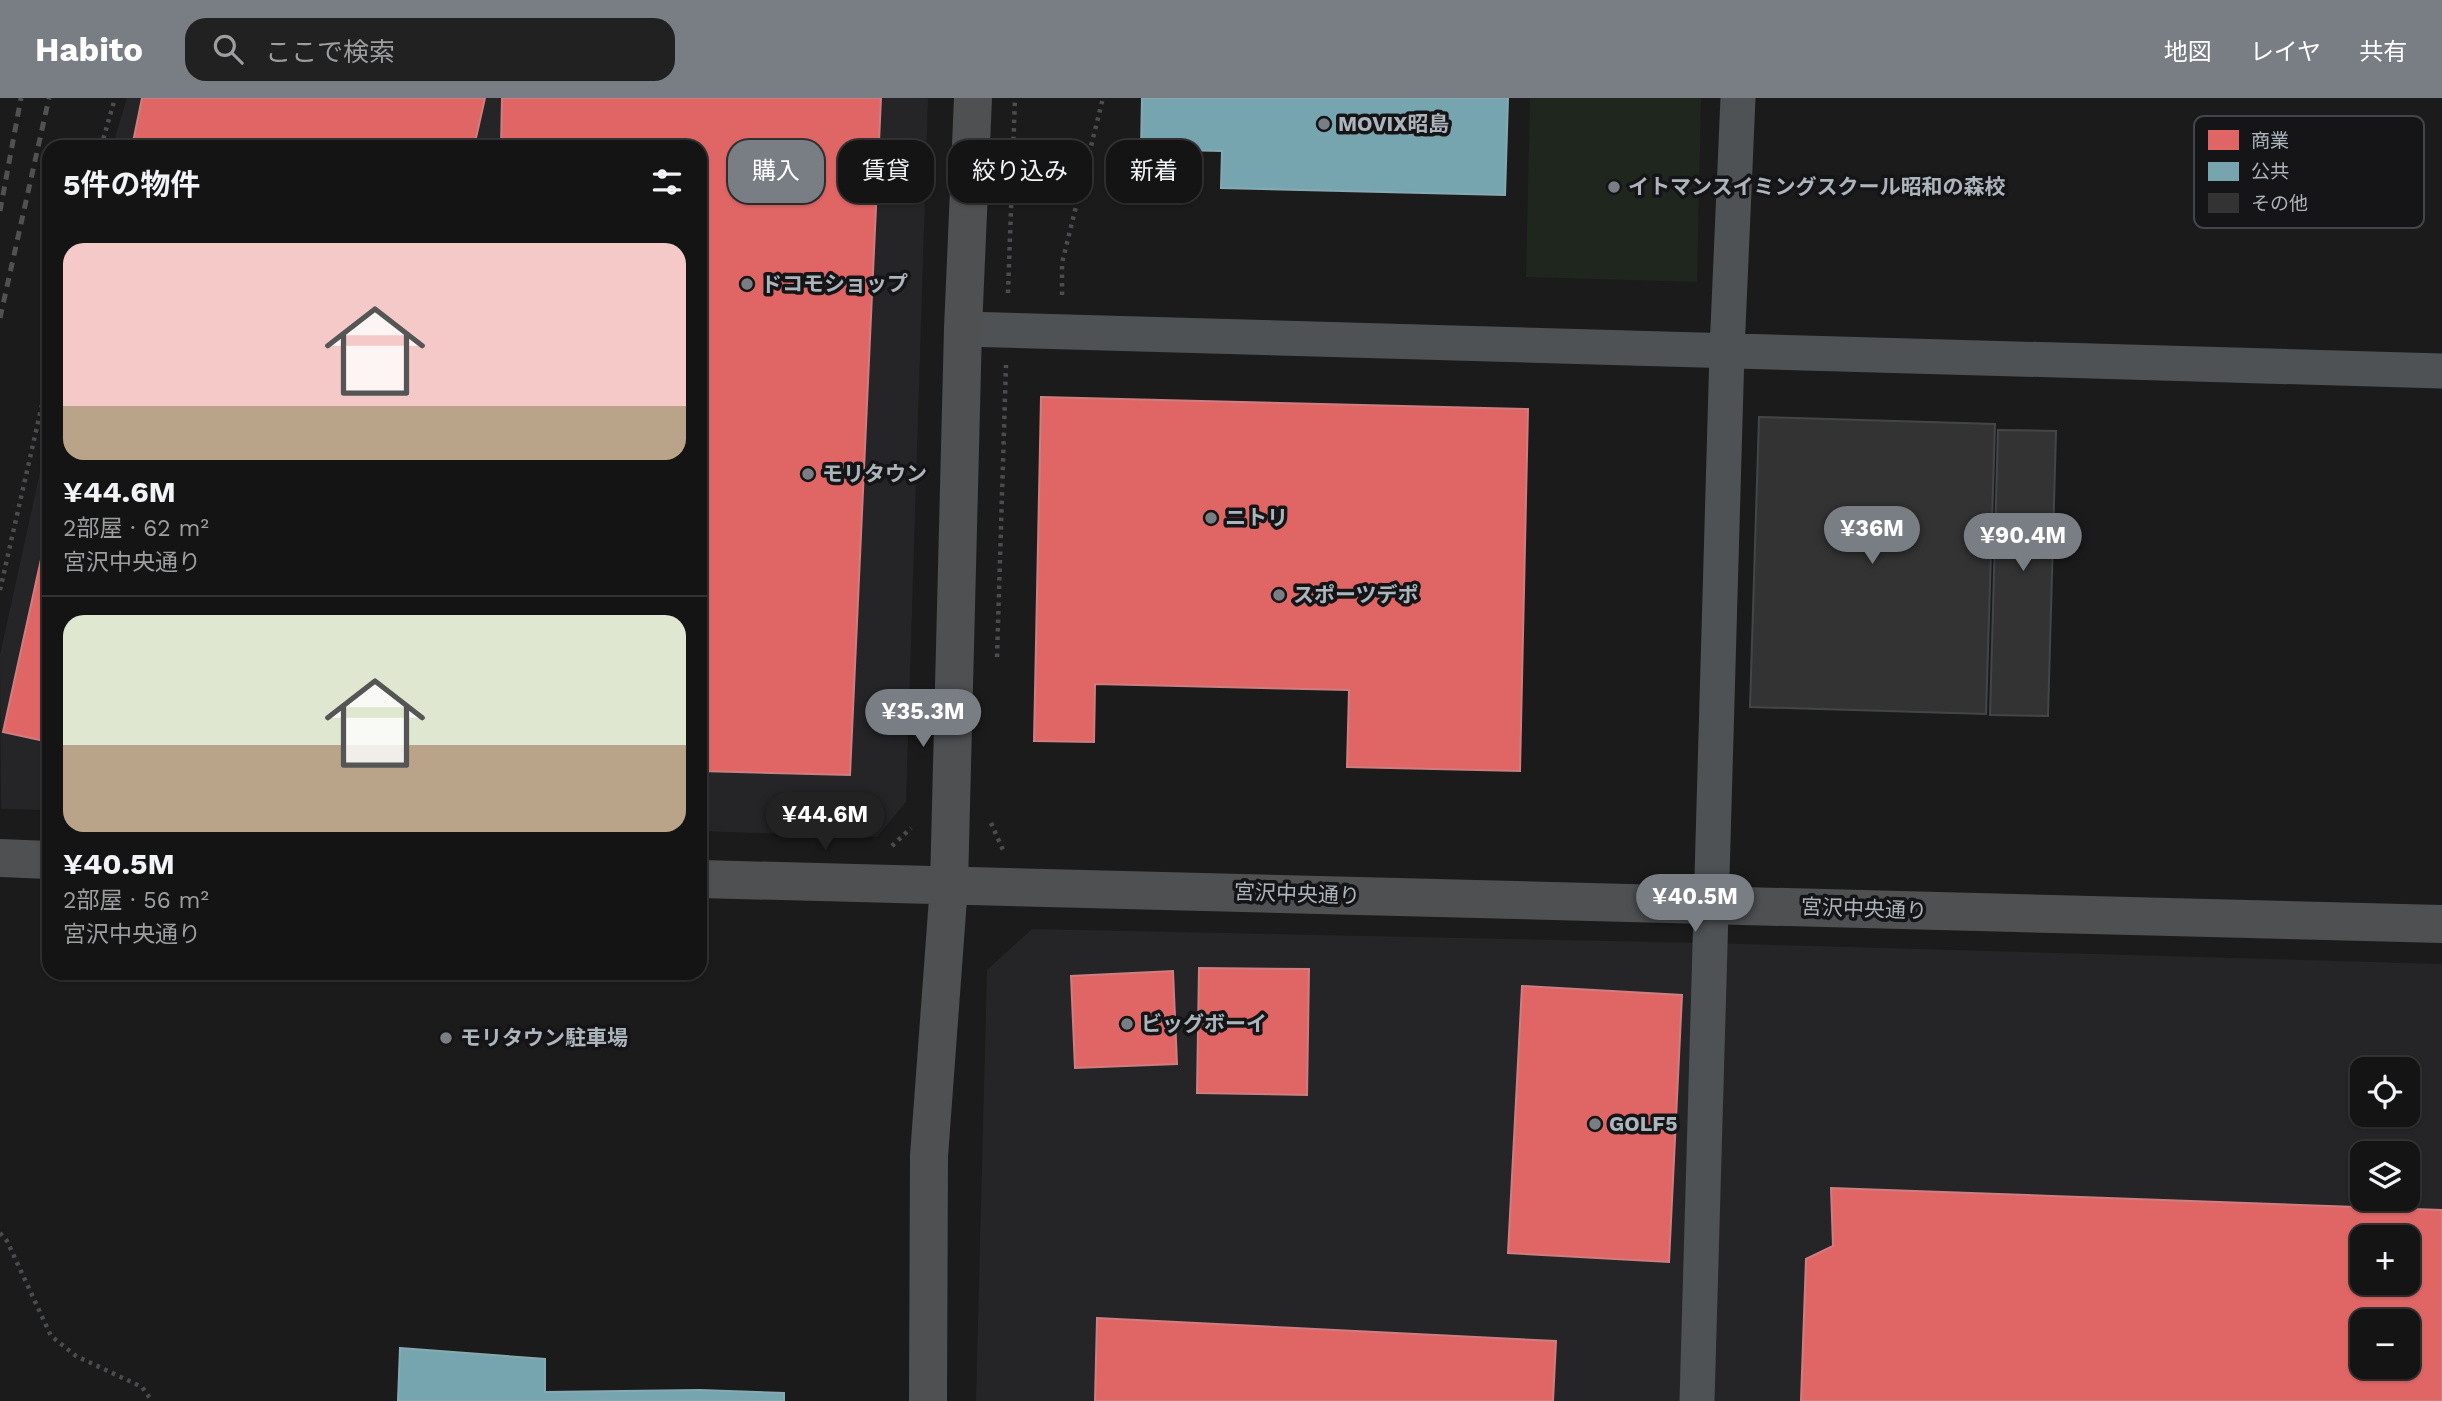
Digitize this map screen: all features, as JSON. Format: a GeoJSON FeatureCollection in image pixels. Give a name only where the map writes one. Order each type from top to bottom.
{"type":"FeatureCollection","features":[{"type":"Feature","properties":{"kind":"street"},"geometry":{"type":"LineString","coordinates":[[928,1401],[929,1157],[949,885],[963,329],[974,98]]}},
{"type":"Feature","properties":{"kind":"street"},"geometry":{"type":"LineString","coordinates":[[1697,1401],[1727,351],[1738,98]]}},
{"type":"Feature","properties":{"kind":"street"},"geometry":{"type":"LineString","coordinates":[[963,329],[2442,371]]}},
{"type":"Feature","properties":{"kind":"street"},"geometry":{"type":"LineString","coordinates":[[0,858],[42,860]]}},
{"type":"Feature","properties":{"kind":"street","name":"宮沢中央通り"},"geometry":{"type":"LineString","coordinates":[[707,879],[2442,924]]}},
{"type":"Feature","properties":{"kind":"path"},"geometry":{"type":"LineString","coordinates":[[103,140],[116,98]]}},
{"type":"Feature","properties":{"kind":"path"},"geometry":{"type":"LineString","coordinates":[[996,659],[1015,98]]}},
{"type":"Feature","properties":{"kind":"path"},"geometry":{"type":"LineString","coordinates":[[1063,331],[1062,263],[1103,98]]}},
{"type":"Feature","properties":{"kind":"path"},"geometry":{"type":"LineString","coordinates":[[0,590],[42,405]]}},
{"type":"Feature","properties":{"kind":"path"},"geometry":{"type":"LineString","coordinates":[[992,809],[991,823],[1005,854]]}},
{"type":"Feature","properties":{"kind":"path"},"geometry":{"type":"LineString","coordinates":[[890,847],[915,824]]}},
{"type":"Feature","properties":{"kind":"path"},"geometry":{"type":"LineString","coordinates":[[0,1233],[7,1241],[51,1336],[76,1356],[142,1387],[152,1401]]}},
{"type":"Feature","properties":{"kind":"shaded area","name":"モリタウン"},"geometry":{"type":"Polygon","coordinates":[[[127,98],[928,98],[927,140],[838,140],[838,203],[925,203],[906,802],[877,837],[707,831],[707,140],[114,140],[127,98]]]}},
{"type":"Feature","properties":{"kind":"shaded area","name":"イトマンスイミングスクール昭和の森校"},"geometry":{"type":"Polygon","coordinates":[[[1530,98],[1701,98],[1697,282],[1526,277],[1530,98]]]}},
{"type":"Feature","properties":{"kind":"shaded area"},"geometry":{"type":"Polygon","coordinates":[[[42,463],[42,810],[1,809],[0,655],[42,463]]]}},
{"type":"Feature","properties":{"kind":"shaded area"},"geometry":{"type":"Polygon","coordinates":[[[1032,929],[1709,943],[2442,964],[2442,1401],[976,1401],[987,970],[1032,929]]]}},
{"type":"Feature","properties":{"kind":"building: 商業"},"geometry":{"type":"Polygon","coordinates":[[[142,98],[485,98],[476,140],[133,140],[142,98]]]}},
{"type":"Feature","properties":{"kind":"building: 商業"},"geometry":{"type":"Polygon","coordinates":[[[502,98],[881,98],[879,140],[838,140],[838,203],[876,203],[850,775],[707,771],[707,140],[501,140],[502,98]]]}},
{"type":"Feature","properties":{"kind":"building: 商業"},"geometry":{"type":"Polygon","coordinates":[[[1041,397],[1528,409],[1520,771],[1347,767],[1349,690],[1095,684],[1094,742],[1034,741],[1041,397]]]}},
{"type":"Feature","properties":{"kind":"building: 商業"},"geometry":{"type":"Polygon","coordinates":[[[42,555],[42,740],[3,732],[42,555]]]}},
{"type":"Feature","properties":{"kind":"building: 商業"},"geometry":{"type":"Polygon","coordinates":[[[1199,968],[1309,969],[1307,1095],[1197,1093],[1199,968]]]}},
{"type":"Feature","properties":{"kind":"building: 商業"},"geometry":{"type":"Polygon","coordinates":[[[1173,971],[1177,1064],[1075,1068],[1071,976],[1173,971]]]}},
{"type":"Feature","properties":{"kind":"building: 商業","name":"GOLF5"},"geometry":{"type":"Polygon","coordinates":[[[1522,986],[1682,995],[1669,1262],[1508,1253],[1522,986]]]}},
{"type":"Feature","properties":{"kind":"building: 商業"},"geometry":{"type":"Polygon","coordinates":[[[1831,1188],[2350,1207],[2350,1211],[2442,1210],[2442,1401],[1801,1401],[1806,1259],[1833,1246],[1831,1188]]]}},
{"type":"Feature","properties":{"kind":"building: 商業"},"geometry":{"type":"Polygon","coordinates":[[[1097,1318],[1556,1341],[1553,1401],[1095,1401],[1097,1318]]]}},
{"type":"Feature","properties":{"kind":"building: 公共","name":"MOVIX昭島"},"geometry":{"type":"Polygon","coordinates":[[[1142,98],[1508,98],[1505,195],[1221,188],[1222,151],[1202,151],[1202,140],[1141,140],[1142,98]]]}},
{"type":"Feature","properties":{"kind":"building: 公共"},"geometry":{"type":"Polygon","coordinates":[[[400,1348],[545,1359],[545,1392],[700,1390],[784,1393],[784,1401],[398,1401],[400,1348]]]}},
{"type":"Feature","properties":{"kind":"building: その他"},"geometry":{"type":"Polygon","coordinates":[[[1759,417],[1995,424],[1986,714],[1750,707],[1759,417]]]}},
{"type":"Feature","properties":{"kind":"building: その他"},"geometry":{"type":"Polygon","coordinates":[[[1998,430],[2056,431],[2048,716],[1990,715],[1998,430]]]}},
{"type":"Feature","properties":{"kind":"railway"},"geometry":{"type":"LineString","coordinates":[[0,211],[21,98]]}},
{"type":"Feature","properties":{"kind":"railway"},"geometry":{"type":"LineString","coordinates":[[0,318],[49,98]]}},
{"type":"Feature","properties":{"kind":"place","name":"MOVIX昭島"},"geometry":{"type":"Point","coordinates":[1324,124]}},
{"type":"Feature","properties":{"kind":"place","name":"イトマンスイミングスクール昭和の森校"},"geometry":{"type":"Point","coordinates":[1614,187]}},
{"type":"Feature","properties":{"kind":"place","name":"ドコモショップ"},"geometry":{"type":"Point","coordinates":[747,284]}},
{"type":"Feature","properties":{"kind":"place","name":"モリタウン"},"geometry":{"type":"Point","coordinates":[808,474]}},
{"type":"Feature","properties":{"kind":"place","name":"ニトリ"},"geometry":{"type":"Point","coordinates":[1211,518]}},
{"type":"Feature","properties":{"kind":"place","name":"スポーツデポ"},"geometry":{"type":"Point","coordinates":[1279,595]}},
{"type":"Feature","properties":{"kind":"place","name":"ビッグボーイ"},"geometry":{"type":"Point","coordinates":[1127,1024]}},
{"type":"Feature","properties":{"kind":"place","name":"モリタウン駐車場"},"geometry":{"type":"Point","coordinates":[446,1038]}},
{"type":"Feature","properties":{"kind":"place","name":"GOLF5"},"geometry":{"type":"Point","coordinates":[1595,1124]}}]}
